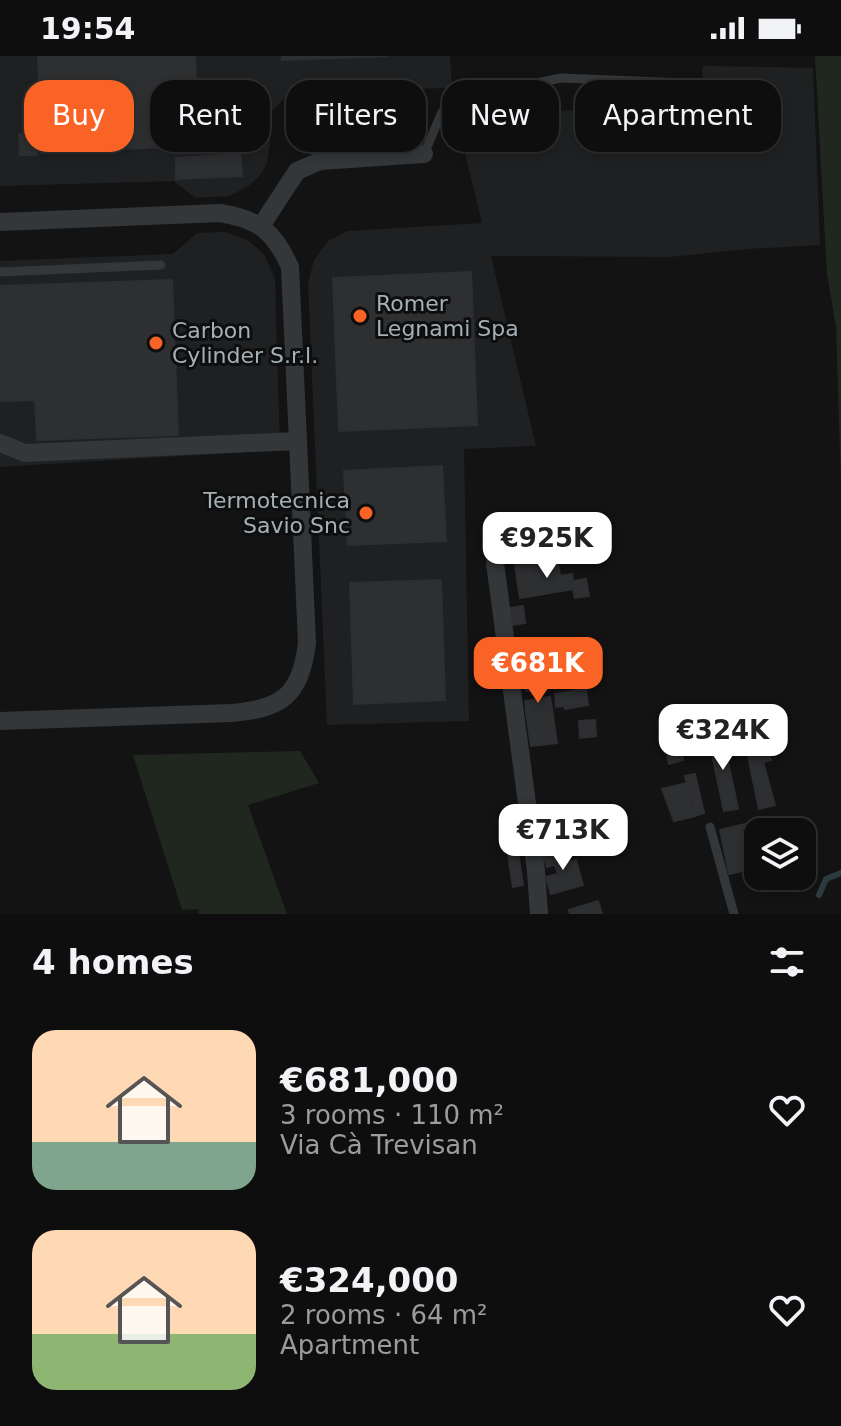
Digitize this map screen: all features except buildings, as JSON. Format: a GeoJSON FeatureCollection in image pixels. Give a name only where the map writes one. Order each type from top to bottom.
{"type":"FeatureCollection","features":[{"type":"Feature","properties":{"kind":"street"},"geometry":{"type":"LineString","coordinates":[[261,226],[297,171],[320,161],[424,154]]}},
{"type":"Feature","properties":{"kind":"street"},"geometry":{"type":"LineString","coordinates":[[0,222],[220,213],[246,217],[261,226],[281,246],[290,267],[307,643],[304,669],[295,686],[279,701],[260,711],[0,721]]}},
{"type":"Feature","properties":{"kind":"street"},"geometry":{"type":"LineString","coordinates":[[0,443],[25,453],[298,441]]}},
{"type":"Feature","properties":{"kind":"street"},"geometry":{"type":"LineString","coordinates":[[495,563],[539,914]]}},
{"type":"Feature","properties":{"kind":"lane"},"geometry":{"type":"LineString","coordinates":[[424,154],[442,112],[486,93],[561,78],[610,80]]}},
{"type":"Feature","properties":{"kind":"lane"},"geometry":{"type":"LineString","coordinates":[[0,272],[161,265]]}},
{"type":"Feature","properties":{"kind":"lane"},"geometry":{"type":"LineString","coordinates":[[710,827],[734,914]]}},
{"type":"Feature","properties":{"kind":"shaded area"},"geometry":{"type":"Polygon","coordinates":[[[0,56],[450,56],[452,80],[442,80],[442,88],[426,88],[426,80],[286,80],[286,97],[270,113],[270,80],[150,80],[150,152],[269,152],[259,177],[229,196],[195,198],[174,181],[0,186],[0,56]]]}},
{"type":"Feature","properties":{"kind":"shaded area"},"geometry":{"type":"Polygon","coordinates":[[[815,56],[841,56],[841,483],[836,327],[827,274],[815,56]]]}},
{"type":"Feature","properties":{"kind":"shaded area"},"geometry":{"type":"Polygon","coordinates":[[[703,66],[813,68],[820,245],[670,257],[491,256],[536,446],[464,449],[469,721],[327,725],[308,283],[314,260],[328,241],[348,231],[482,223],[465,152],[559,152],[559,111],[575,110],[575,152],[781,152],[781,80],[702,80],[703,66]]]}},
{"type":"Feature","properties":{"kind":"shaded area"},"geometry":{"type":"Polygon","coordinates":[[[225,232],[246,239],[264,254],[275,279],[280,450],[0,467],[0,261],[173,254],[197,233],[225,232]]]}},
{"type":"Feature","properties":{"kind":"shaded area"},"geometry":{"type":"Polygon","coordinates":[[[300,751],[319,783],[248,805],[287,914],[199,914],[198,909],[182,910],[133,755],[300,751]]]}},
{"type":"Feature","properties":{"kind":"waterway"},"geometry":{"type":"LineString","coordinates":[[819,895],[826,879],[841,873]]}},
{"type":"Feature","properties":{"kind":"place","name":"Romer Legnami Spa"},"geometry":{"type":"Point","coordinates":[360,316]}},
{"type":"Feature","properties":{"kind":"place","name":"Carbon Cylinder S.r.l."},"geometry":{"type":"Point","coordinates":[156,343]}},
{"type":"Feature","properties":{"kind":"place","name":"Termotecnica Savio Snc"},"geometry":{"type":"Point","coordinates":[366,513]}}]}
